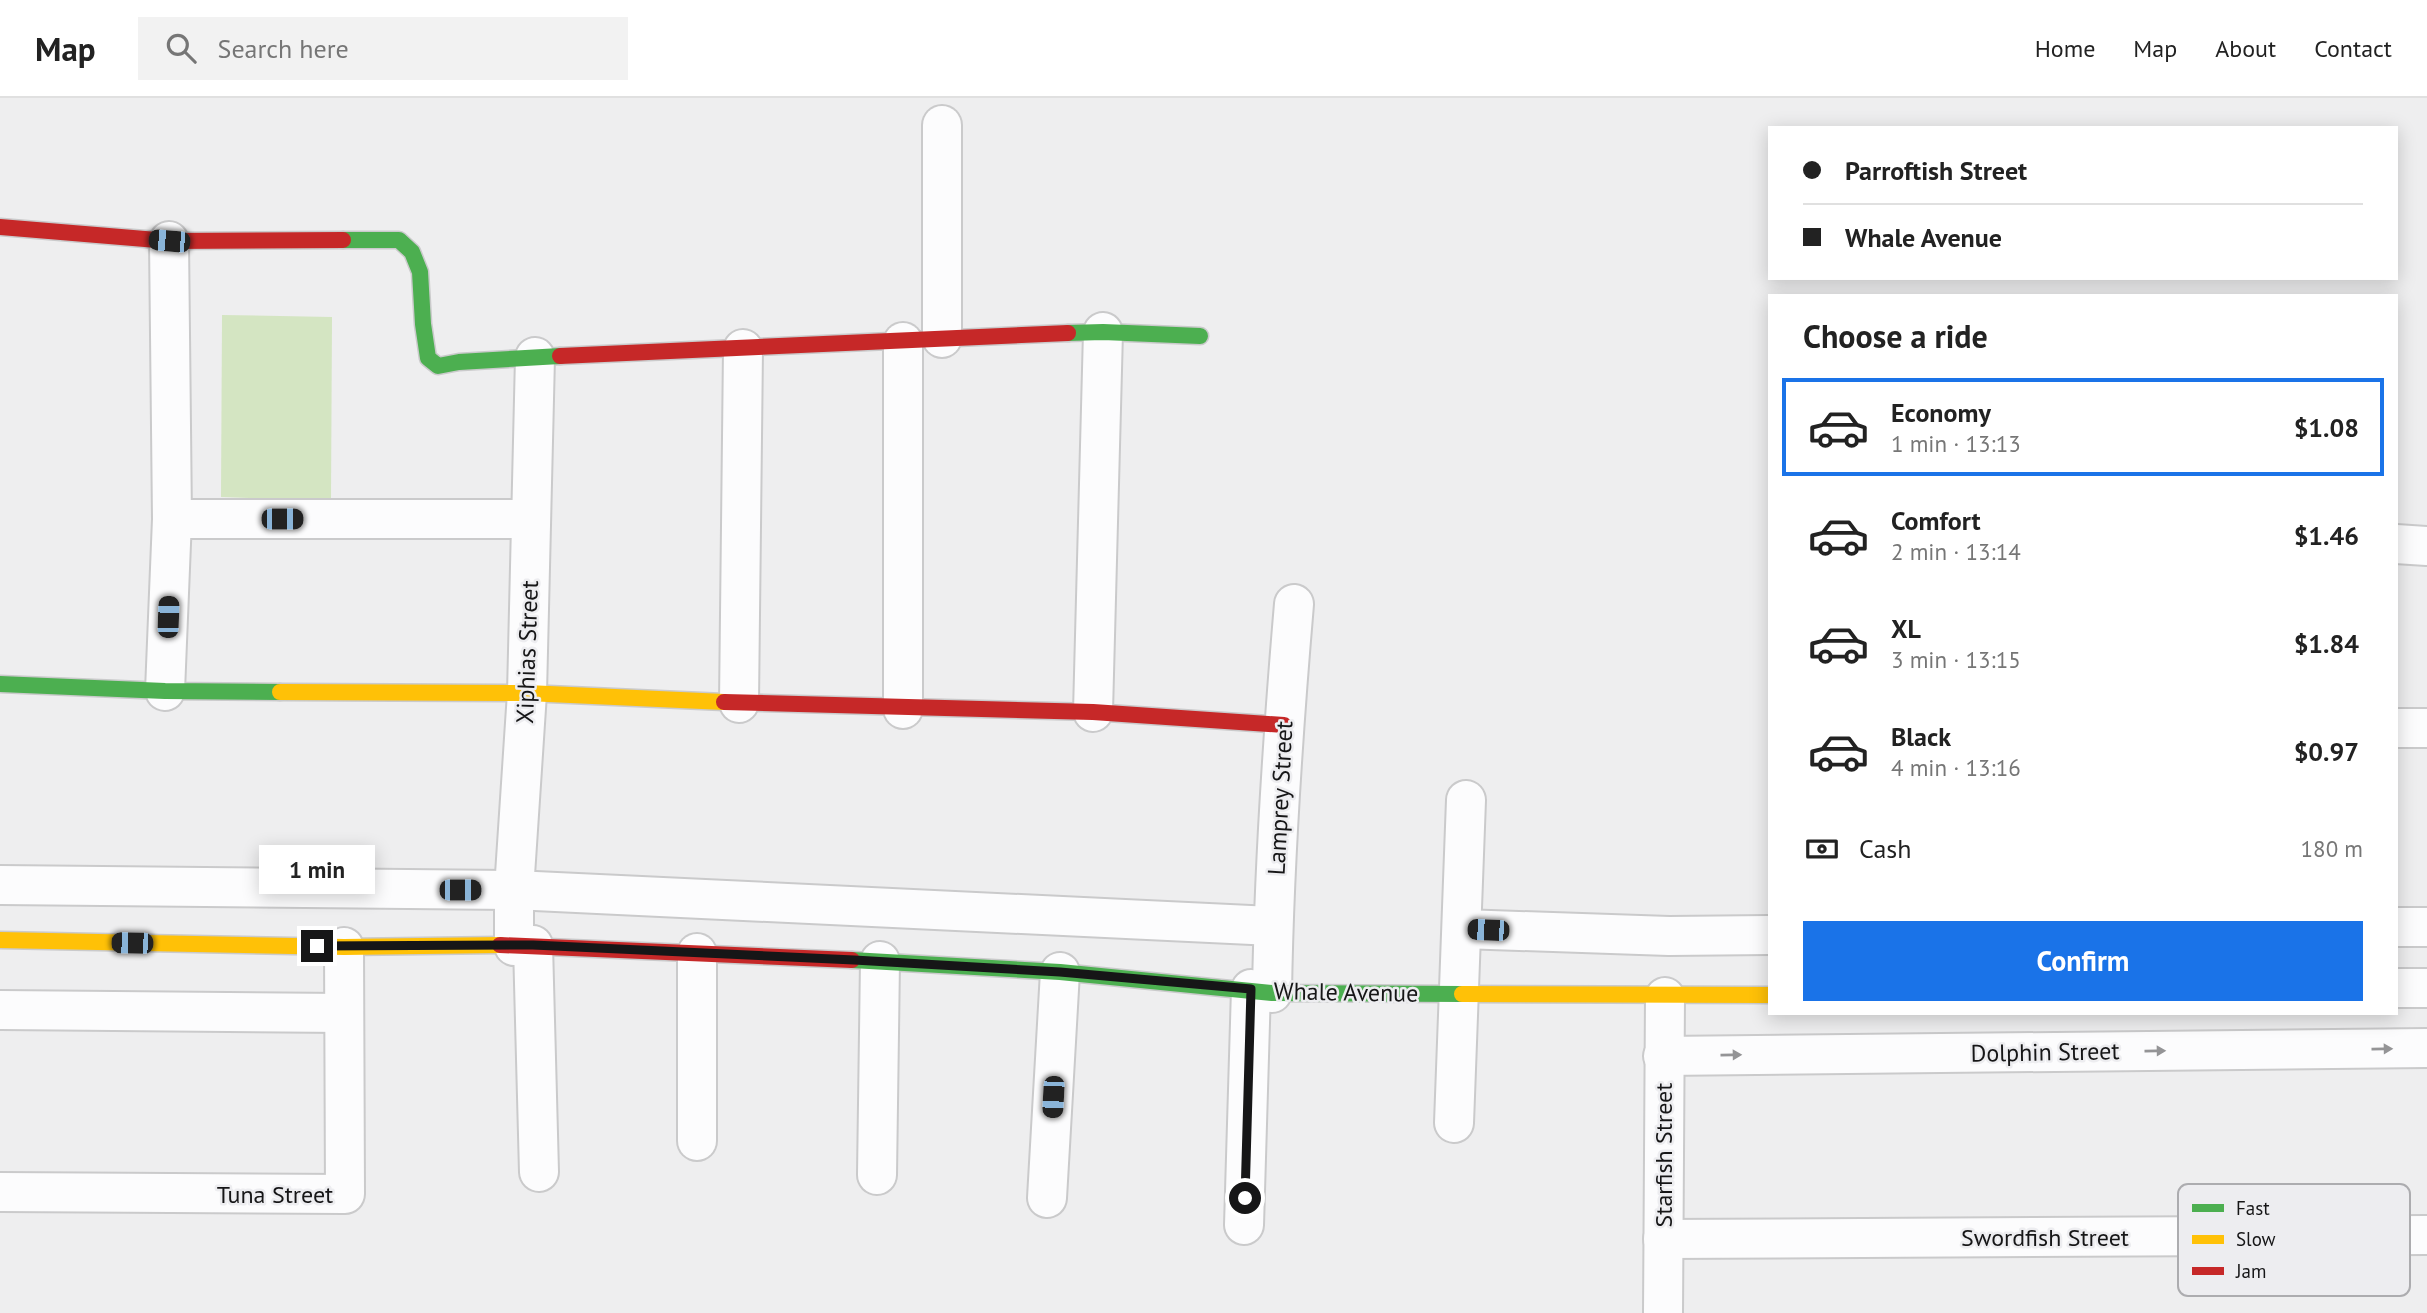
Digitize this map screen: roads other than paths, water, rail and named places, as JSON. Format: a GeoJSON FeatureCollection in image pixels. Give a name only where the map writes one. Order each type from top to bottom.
{"type":"FeatureCollection","features":[{"type":"Feature","properties":{"kind":"street"},"geometry":{"type":"LineString","coordinates":[[942,125],[942,338]]}},
{"type":"Feature","properties":{"kind":"street"},"geometry":{"type":"LineString","coordinates":[[0,228],[169,241],[400,240],[412,252],[420,272],[428,358],[438,366],[459,362],[942,338],[1103,332],[1200,336]]}},
{"type":"Feature","properties":{"kind":"street"},"geometry":{"type":"LineString","coordinates":[[165,691],[172,519],[169,241]]}},
{"type":"Feature","properties":{"kind":"street"},"geometry":{"type":"LineString","coordinates":[[1093,712],[1103,332]]}},
{"type":"Feature","properties":{"kind":"street"},"geometry":{"type":"LineString","coordinates":[[902,709],[903,342]]}},
{"type":"Feature","properties":{"kind":"street"},"geometry":{"type":"LineString","coordinates":[[739,704],[743,349]]}},
{"type":"Feature","properties":{"kind":"street","name":"Xiphias Street"},"geometry":{"type":"LineString","coordinates":[[535,358],[527,693],[514,890],[524,946],[539,1172]]}},
{"type":"Feature","properties":{"kind":"street"},"geometry":{"type":"LineString","coordinates":[[172,519],[531,519]]}},
{"type":"Feature","properties":{"kind":"street"},"geometry":{"type":"LineString","coordinates":[[2398,544],[2427,546]]}},
{"type":"Feature","properties":{"kind":"street","name":"Lamprey Street"},"geometry":{"type":"LineString","coordinates":[[1244,1224],[1262,991],[1273,926],[1284,725],[1294,604]]}},
{"type":"Feature","properties":{"kind":"street"},"geometry":{"type":"LineString","coordinates":[[0,684],[165,691],[527,693],[739,704],[1093,712],[1284,725]]}},
{"type":"Feature","properties":{"kind":"street"},"geometry":{"type":"LineString","coordinates":[[2398,728],[2427,728]]}},
{"type":"Feature","properties":{"kind":"street"},"geometry":{"type":"LineString","coordinates":[[1454,1123],[1465,800]]}},
{"type":"Feature","properties":{"kind":"street"},"geometry":{"type":"LineString","coordinates":[[0,885],[514,890],[1273,926]]}},
{"type":"Feature","properties":{"kind":"street"},"geometry":{"type":"LineString","coordinates":[[2398,927],[2427,927]]}},
{"type":"Feature","properties":{"kind":"street"},"geometry":{"type":"LineString","coordinates":[[1462,929],[1669,936],[1768,935]]}},
{"type":"Feature","properties":{"kind":"street","name":"Whale Avenue"},"geometry":{"type":"LineString","coordinates":[[0,940],[344,947],[524,946],[880,961],[1060,972],[1262,991],[1768,995]]}},
{"type":"Feature","properties":{"kind":"street","name":"Tuna Street"},"geometry":{"type":"LineString","coordinates":[[0,1192],[345,1194],[344,947]]}},
{"type":"Feature","properties":{"kind":"street"},"geometry":{"type":"LineString","coordinates":[[696,953],[697,1141]]}},
{"type":"Feature","properties":{"kind":"street"},"geometry":{"type":"LineString","coordinates":[[877,1175],[880,961]]}},
{"type":"Feature","properties":{"kind":"street"},"geometry":{"type":"LineString","coordinates":[[1047,1198],[1060,972]]}},
{"type":"Feature","properties":{"kind":"street"},"geometry":{"type":"LineString","coordinates":[[2398,988],[2427,988]]}},
{"type":"Feature","properties":{"kind":"street","name":"Starfish Street"},"geometry":{"type":"LineString","coordinates":[[1663,1313],[1665,996]]}},
{"type":"Feature","properties":{"kind":"street"},"geometry":{"type":"LineString","coordinates":[[0,1010],[343,1013]]}},
{"type":"Feature","properties":{"kind":"street","name":"Dolphin Street"},"geometry":{"type":"LineString","coordinates":[[1663,1056],[2427,1048]]}},
{"type":"Feature","properties":{"kind":"street","name":"Swordfish Street"},"geometry":{"type":"LineString","coordinates":[[1663,1239],[2178,1236]]}}]}
